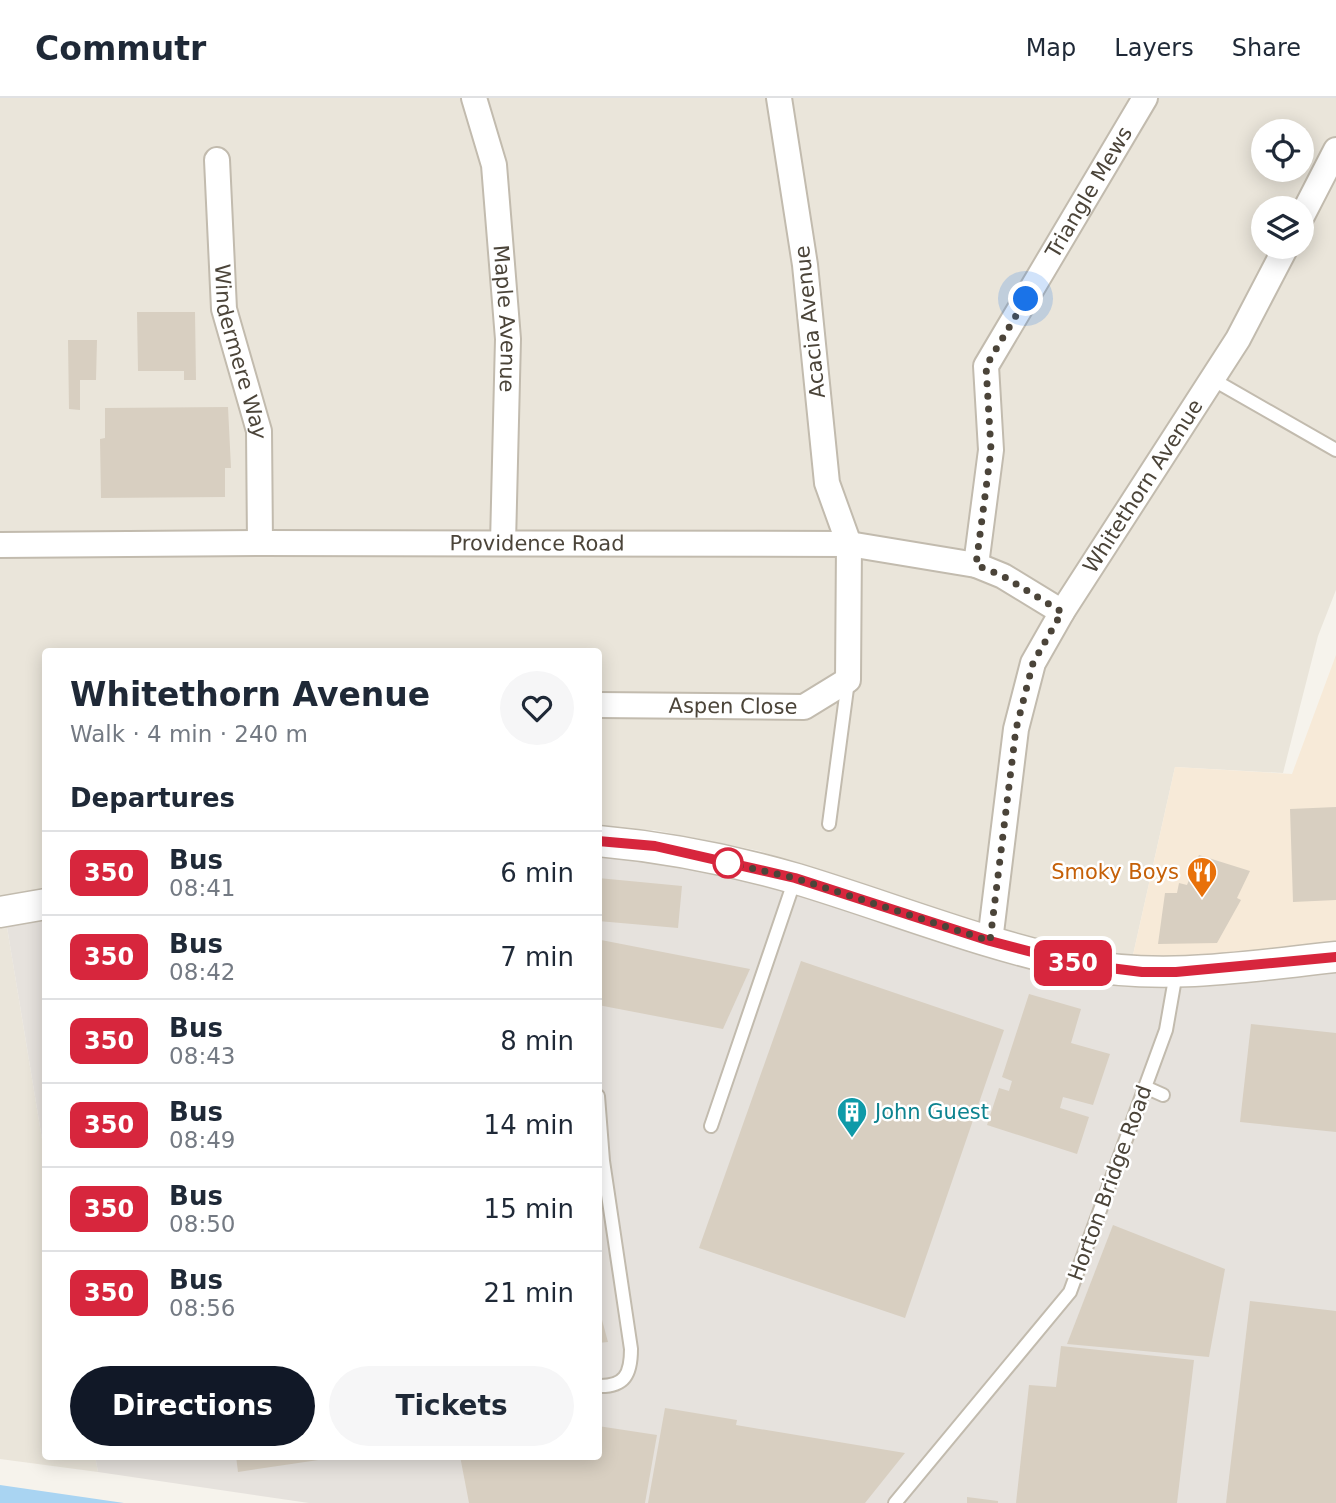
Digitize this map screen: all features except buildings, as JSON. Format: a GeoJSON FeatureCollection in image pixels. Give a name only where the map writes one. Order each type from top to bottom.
{"type":"FeatureCollection","features":[{"type":"Feature","properties":{"kind":"street","name":"Maple Avenue"},"geometry":{"type":"LineString","coordinates":[[474,98],[494,165],[508,339],[503,542]]}},
{"type":"Feature","properties":{"kind":"street","name":"Acacia Avenue"},"geometry":{"type":"LineString","coordinates":[[779,98],[805,265],[827,483],[849,544]]}},
{"type":"Feature","properties":{"kind":"street","name":"Triangle Mews"},"geometry":{"type":"LineString","coordinates":[[976,565],[991,450],[986,366],[1145,98]]}},
{"type":"Feature","properties":{"kind":"street"},"geometry":{"type":"LineString","coordinates":[[1312,196],[1336,150]]}},
{"type":"Feature","properties":{"kind":"street","name":"Windermere Way"},"geometry":{"type":"LineString","coordinates":[[217,160],[224,309],[259,431],[260,542]]}},
{"type":"Feature","properties":{"kind":"street","name":"Whitethorn Avenue"},"geometry":{"type":"LineString","coordinates":[[990,941],[1016,729],[1033,663],[1062,612],[1238,339],[1280,259]]}},
{"type":"Feature","properties":{"kind":"street","name":"Providence Road"},"geometry":{"type":"LineString","coordinates":[[0,545],[260,542],[849,544],[976,565],[1003,576],[1062,612]]}},
{"type":"Feature","properties":{"kind":"street"},"geometry":{"type":"LineString","coordinates":[[848,680],[849,544]]}},
{"type":"Feature","properties":{"kind":"street","name":"Aspen Close"},"geometry":{"type":"LineString","coordinates":[[602,705],[804,707],[848,680]]}},
{"type":"Feature","properties":{"kind":"street"},"geometry":{"type":"LineString","coordinates":[[602,841],[655,846],[795,878],[990,941],[1078,964],[1142,972],[1176,972],[1336,957]]}},
{"type":"Feature","properties":{"kind":"street"},"geometry":{"type":"LineString","coordinates":[[0,912],[42,905]]}},
{"type":"Feature","properties":{"kind":"lane"},"geometry":{"type":"LineString","coordinates":[[1212,379],[1336,450]]}},
{"type":"Feature","properties":{"kind":"lane"},"geometry":{"type":"LineString","coordinates":[[829,824],[848,680]]}},
{"type":"Feature","properties":{"kind":"lane"},"geometry":{"type":"LineString","coordinates":[[711,1126],[795,878]]}},
{"type":"Feature","properties":{"kind":"lane","name":"Horton Bridge Road"},"geometry":{"type":"LineString","coordinates":[[895,1503],[1070,1292],[1166,1030],[1176,972]]}},
{"type":"Feature","properties":{"kind":"lane"},"geometry":{"type":"LineString","coordinates":[[1145,1087],[1163,1095]]}},
{"type":"Feature","properties":{"kind":"lane"},"geometry":{"type":"LineString","coordinates":[[602,1148],[631,1349],[629,1370],[622,1381],[610,1387],[602,1386]]}},
{"type":"Feature","properties":{"kind":"shaded area"},"geometry":{"type":"Polygon","coordinates":[[[0,98],[1336,98],[1336,590],[1318,636],[1283,773],[1175,767],[1131,964],[1016,940],[760,851],[654,830],[602,833],[602,648],[42,648],[42,899],[5,915],[42,1139],[42,1460],[96,1460],[98,1472],[0,1459],[0,98]]]}},
{"type":"Feature","properties":{"kind":"shaded area"},"geometry":{"type":"Polygon","coordinates":[[[1336,655],[1336,958],[1131,964],[1175,767],[1292,774],[1336,655]]]}},
{"type":"Feature","properties":{"kind":"shaded area"},"geometry":{"type":"Polygon","coordinates":[[[602,850],[652,854],[1077,972],[1336,960],[1336,1503],[309,1503],[98,1472],[96,1460],[602,1460],[602,850]]]}},
{"type":"Feature","properties":{"kind":"shaded area"},"geometry":{"type":"Polygon","coordinates":[[[42,909],[42,1139],[5,915],[42,909]]]}},
{"type":"Feature","properties":{"kind":"water"},"geometry":{"type":"Polygon","coordinates":[[[0,1485],[124,1503],[0,1503],[0,1485]]]}},
{"type":"Feature","properties":{"kind":"bus line","name":"350"},"geometry":{"type":"LineString","coordinates":[[602,841],[655,846],[795,878],[990,941],[1078,964],[1142,972],[1176,972],[1336,957]]}},
{"type":"Feature","properties":{"kind":"place","name":"Smoky Boys"},"geometry":{"type":"Point","coordinates":[1202,899]}},
{"type":"Feature","properties":{"kind":"place","name":"John Guest"},"geometry":{"type":"Point","coordinates":[852,1139]}},
{"type":"Feature","properties":{"kind":"route"},"geometry":{"type":"LineString","coordinates":[[728,863],[795,878],[990,941],[1016,729],[1033,663],[1062,612],[1003,576],[976,565],[991,450],[986,366],[1026,299]]}}]}
